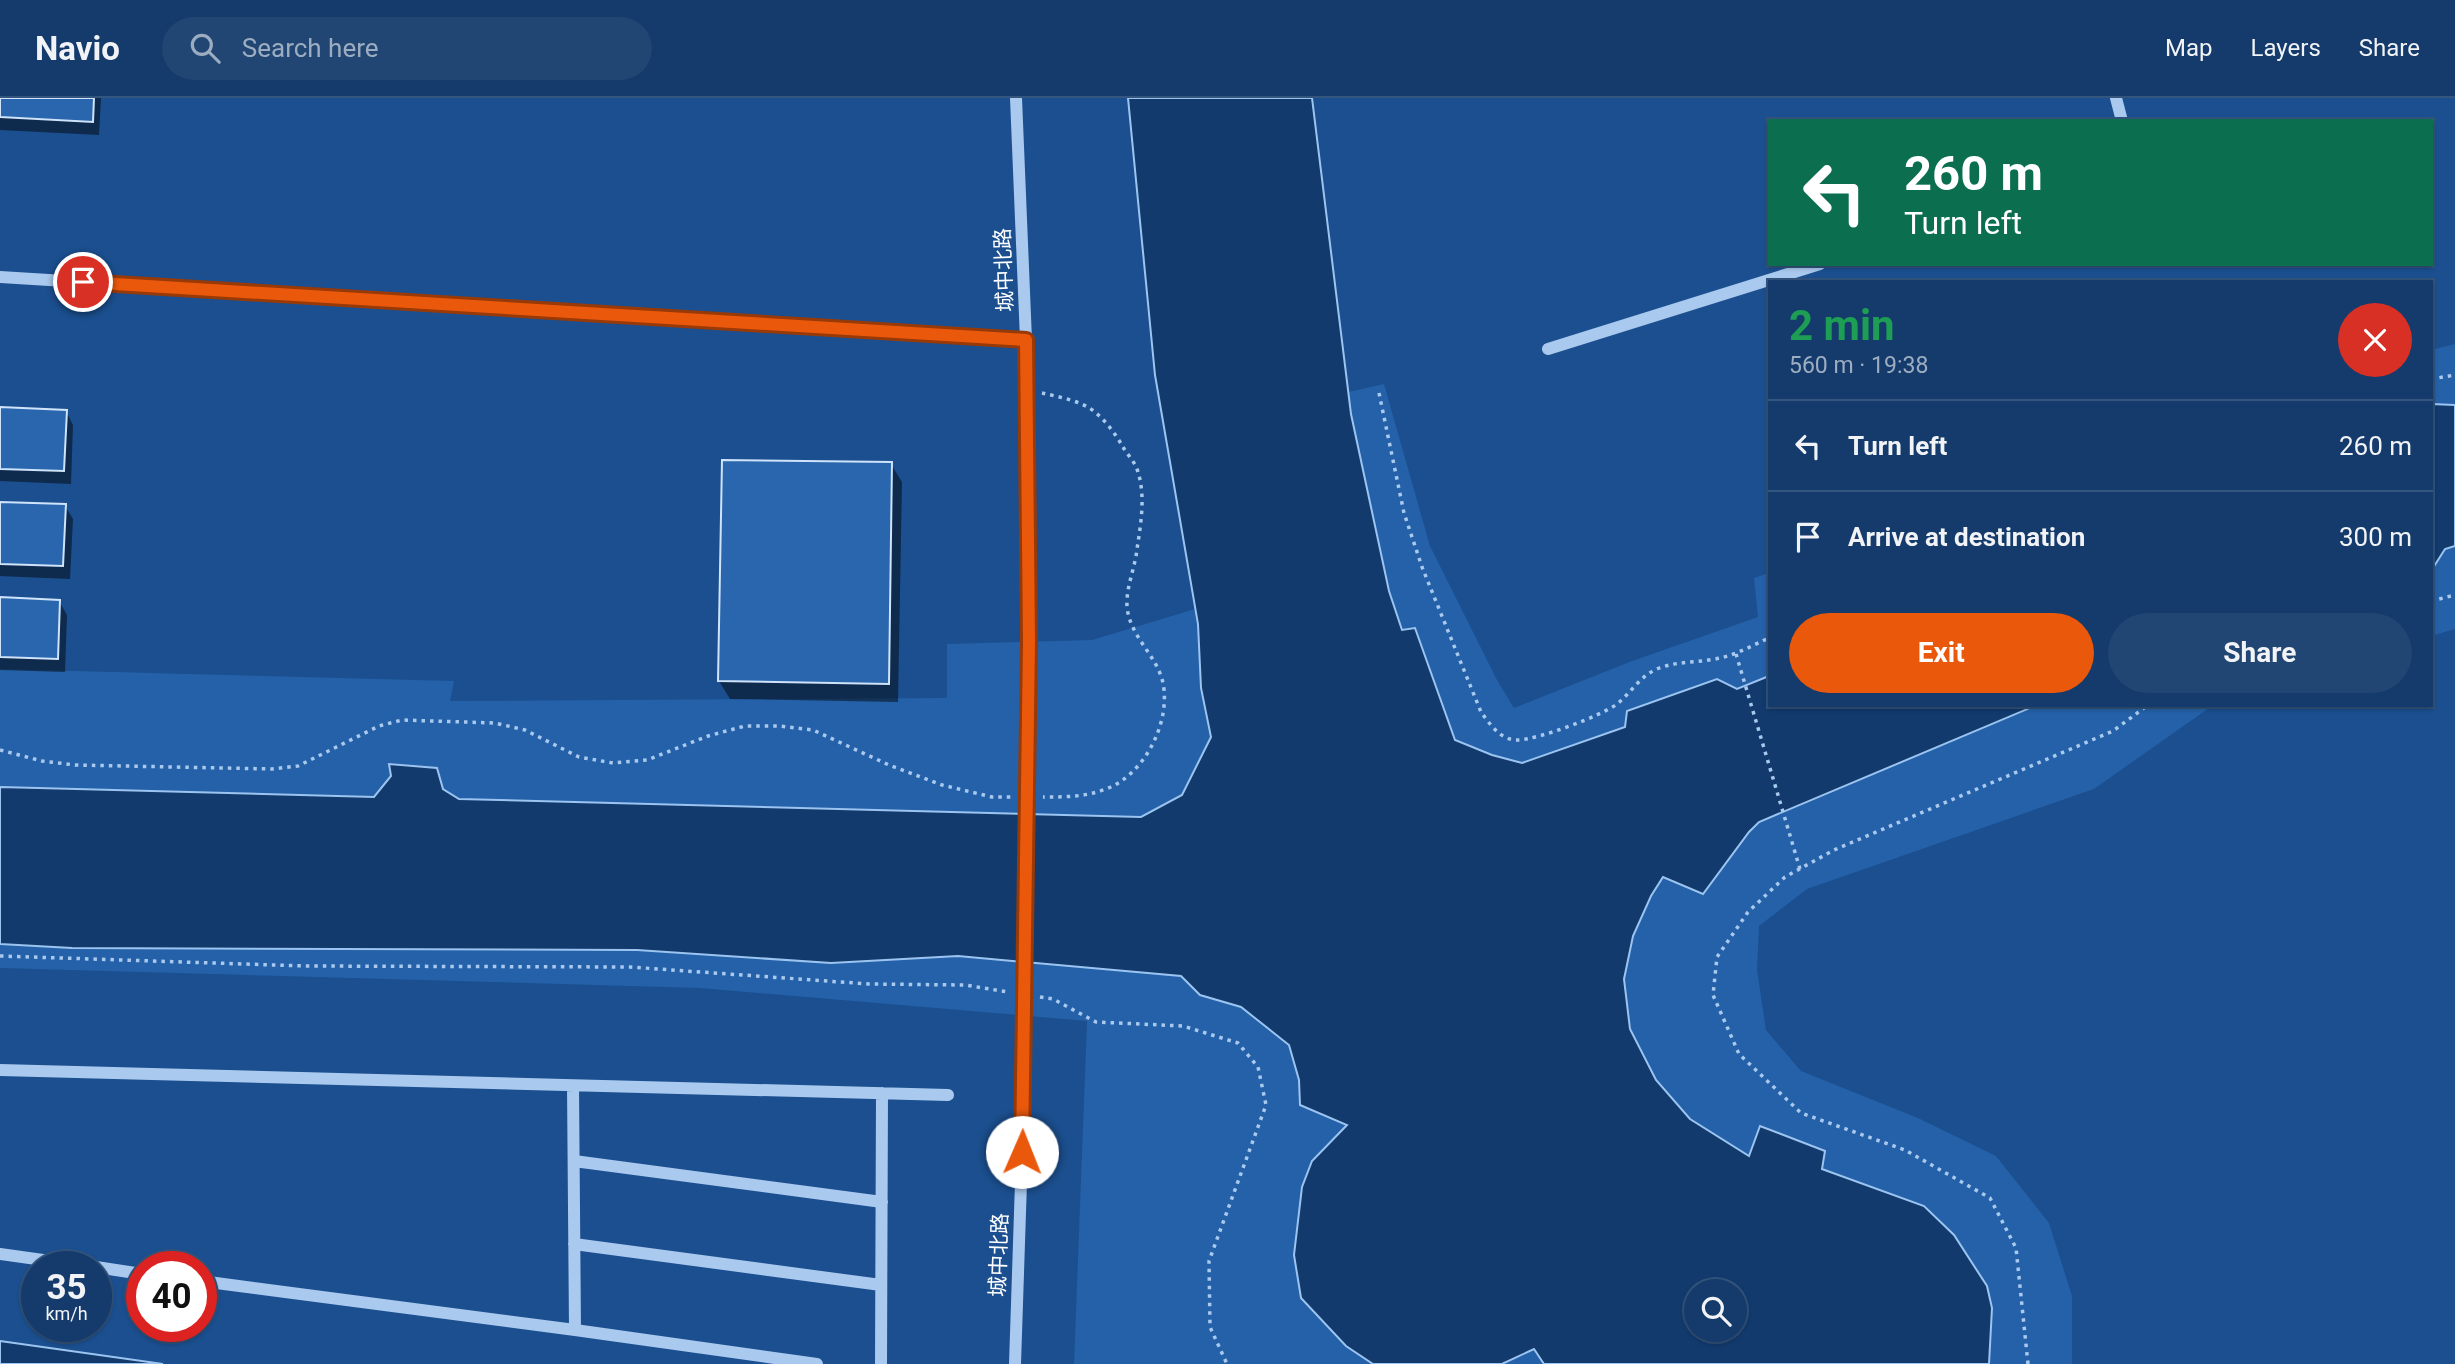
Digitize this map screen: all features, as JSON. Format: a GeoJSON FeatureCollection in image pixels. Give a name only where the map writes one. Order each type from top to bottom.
{"type":"FeatureCollection","features":[{"type":"Feature","properties":{"kind":"street","name":"城中北路"},"geometry":{"type":"LineString","coordinates":[[1014,1364],[1022,1152],[1029,642],[1026,340],[1016,98]]}},
{"type":"Feature","properties":{"kind":"street"},"geometry":{"type":"LineString","coordinates":[[2116,98],[2121,119]]}},
{"type":"Feature","properties":{"kind":"street"},"geometry":{"type":"LineString","coordinates":[[1769,280],[1814,266]]}},
{"type":"Feature","properties":{"kind":"street"},"geometry":{"type":"LineString","coordinates":[[0,276],[1026,340]]}},
{"type":"Feature","properties":{"kind":"street"},"geometry":{"type":"LineString","coordinates":[[1548,349],[1768,280]]}},
{"type":"Feature","properties":{"kind":"street"},"geometry":{"type":"LineString","coordinates":[[0,1070],[948,1094]]}},
{"type":"Feature","properties":{"kind":"street"},"geometry":{"type":"LineString","coordinates":[[573,1086],[575,1330]]}},
{"type":"Feature","properties":{"kind":"street"},"geometry":{"type":"LineString","coordinates":[[881,1364],[882,1093]]}},
{"type":"Feature","properties":{"kind":"street"},"geometry":{"type":"LineString","coordinates":[[574,1161],[881,1202]]}},
{"type":"Feature","properties":{"kind":"street"},"geometry":{"type":"LineString","coordinates":[[574,1244],[881,1286]]}},
{"type":"Feature","properties":{"kind":"street"},"geometry":{"type":"LineString","coordinates":[[0,1254],[21,1257]]}},
{"type":"Feature","properties":{"kind":"street"},"geometry":{"type":"LineString","coordinates":[[217,1283],[817,1364]]}},
{"type":"Feature","properties":{"kind":"path"},"geometry":{"type":"LineString","coordinates":[[2433,379],[2455,375]]}},
{"type":"Feature","properties":{"kind":"path"},"geometry":{"type":"LineString","coordinates":[[1026,389],[1072,401],[1095,412],[1116,436],[1137,470],[1143,505],[1127,604],[1129,619],[1154,662],[1163,684],[1163,708],[1158,734],[1129,776],[1109,788],[1080,797],[1042,797]]}},
{"type":"Feature","properties":{"kind":"path"},"geometry":{"type":"LineString","coordinates":[[1379,393],[1404,513],[1422,567],[1481,712],[1495,732],[1516,741],[1539,736],[1596,715],[1618,703],[1655,669],[1685,661],[1713,660],[1736,654],[1768,638]]}},
{"type":"Feature","properties":{"kind":"path"},"geometry":{"type":"LineString","coordinates":[[2433,600],[2455,595]]}},
{"type":"Feature","properties":{"kind":"path"},"geometry":{"type":"LineString","coordinates":[[1736,654],[1800,869]]}},
{"type":"Feature","properties":{"kind":"path"},"geometry":{"type":"LineString","coordinates":[[2028,1364],[2016,1248],[1990,1198],[1905,1150],[1801,1113],[1739,1054],[1713,995],[1717,957],[1748,912],[1785,877],[1834,850],[2113,731],[2145,707]]}},
{"type":"Feature","properties":{"kind":"path"},"geometry":{"type":"LineString","coordinates":[[0,750],[42,761],[75,765],[272,769],[298,766],[379,726],[402,720],[495,723],[525,730],[579,757],[613,763],[647,760],[708,736],[745,726],[779,726],[813,730],[942,785],[992,797],[1017,797]]}},
{"type":"Feature","properties":{"kind":"path"},"geometry":{"type":"LineString","coordinates":[[0,956],[305,966],[630,967],[869,984],[965,985],[1015,993]]}},
{"type":"Feature","properties":{"kind":"path"},"geometry":{"type":"LineString","coordinates":[[1028,995],[1053,999],[1096,1022],[1183,1026],[1238,1043],[1258,1067],[1266,1105],[1209,1261],[1210,1327],[1227,1364]]}},
{"type":"Feature","properties":{"kind":"shaded area"},"geometry":{"type":"Polygon","coordinates":[[[1128,98],[1312,98],[1351,414],[1389,591],[1402,630],[1415,628],[1455,740],[1492,755],[1522,763],[1625,727],[1627,711],[1717,679],[1737,689],[1768,676],[1768,707],[2032,707],[1759,822],[1703,894],[1663,877],[1633,936],[1624,979],[1630,1029],[1656,1080],[1690,1119],[1749,1156],[1760,1126],[1825,1151],[1822,1169],[1924,1206],[1954,1235],[1987,1286],[1992,1308],[1989,1364],[1544,1364],[1534,1349],[1502,1364],[1373,1364],[1346,1346],[1301,1298],[1294,1255],[1302,1187],[1312,1161],[1347,1125],[1300,1105],[1299,1080],[1289,1045],[1241,1007],[1200,995],[1181,976],[958,956],[831,963],[637,950],[72,948],[0,944],[0,787],[374,797],[391,776],[389,764],[437,768],[443,789],[459,799],[1141,817],[1182,795],[1211,737],[1201,688],[1198,624],[1155,375],[1128,98]]]}},
{"type":"Feature","properties":{"kind":"shaded area"},"geometry":{"type":"Polygon","coordinates":[[[2455,344],[2455,629],[2433,635],[2433,350],[2455,344]]]}},
{"type":"Feature","properties":{"kind":"shaded area"},"geometry":{"type":"Polygon","coordinates":[[[1384,384],[1430,546],[1497,680],[1514,708],[1632,661],[1758,617],[1754,578],[1768,573],[1768,707],[2212,707],[2094,789],[1807,889],[1759,926],[1757,970],[1766,1030],[1801,1071],[1918,1118],[1996,1156],[2049,1223],[2072,1296],[2072,1364],[1074,1364],[1087,1021],[700,988],[0,968],[0,669],[454,681],[450,701],[947,698],[947,644],[1092,640],[1195,609],[1164,433],[1384,384]]]}},
{"type":"Feature","properties":{"kind":"shaded area"},"geometry":{"type":"Polygon","coordinates":[[[2433,404],[2455,405],[2455,546],[2445,549],[2433,568],[2433,404]]]}},
{"type":"Feature","properties":{"kind":"shaded area"},"geometry":{"type":"Polygon","coordinates":[[[0,1341],[163,1364],[0,1364],[0,1341]]]}},
{"type":"Feature","properties":{"kind":"building"},"geometry":{"type":"Polygon","coordinates":[[[0,98],[94,98],[93,122],[0,117],[0,98]]]}},
{"type":"Feature","properties":{"kind":"building"},"geometry":{"type":"Polygon","coordinates":[[[0,407],[67,410],[64,471],[0,469],[0,407]]]}},
{"type":"Feature","properties":{"kind":"building"},"geometry":{"type":"Polygon","coordinates":[[[722,460],[892,462],[889,684],[718,681],[722,460]]]}},
{"type":"Feature","properties":{"kind":"building"},"geometry":{"type":"Polygon","coordinates":[[[0,502],[66,504],[63,566],[0,564],[0,502]]]}},
{"type":"Feature","properties":{"kind":"building"},"geometry":{"type":"Polygon","coordinates":[[[0,597],[60,600],[58,659],[0,657],[0,597]]]}},
{"type":"Feature","properties":{"kind":"route"},"geometry":{"type":"LineString","coordinates":[[83,282],[1026,340],[1029,642],[1022,1152]]}}]}
